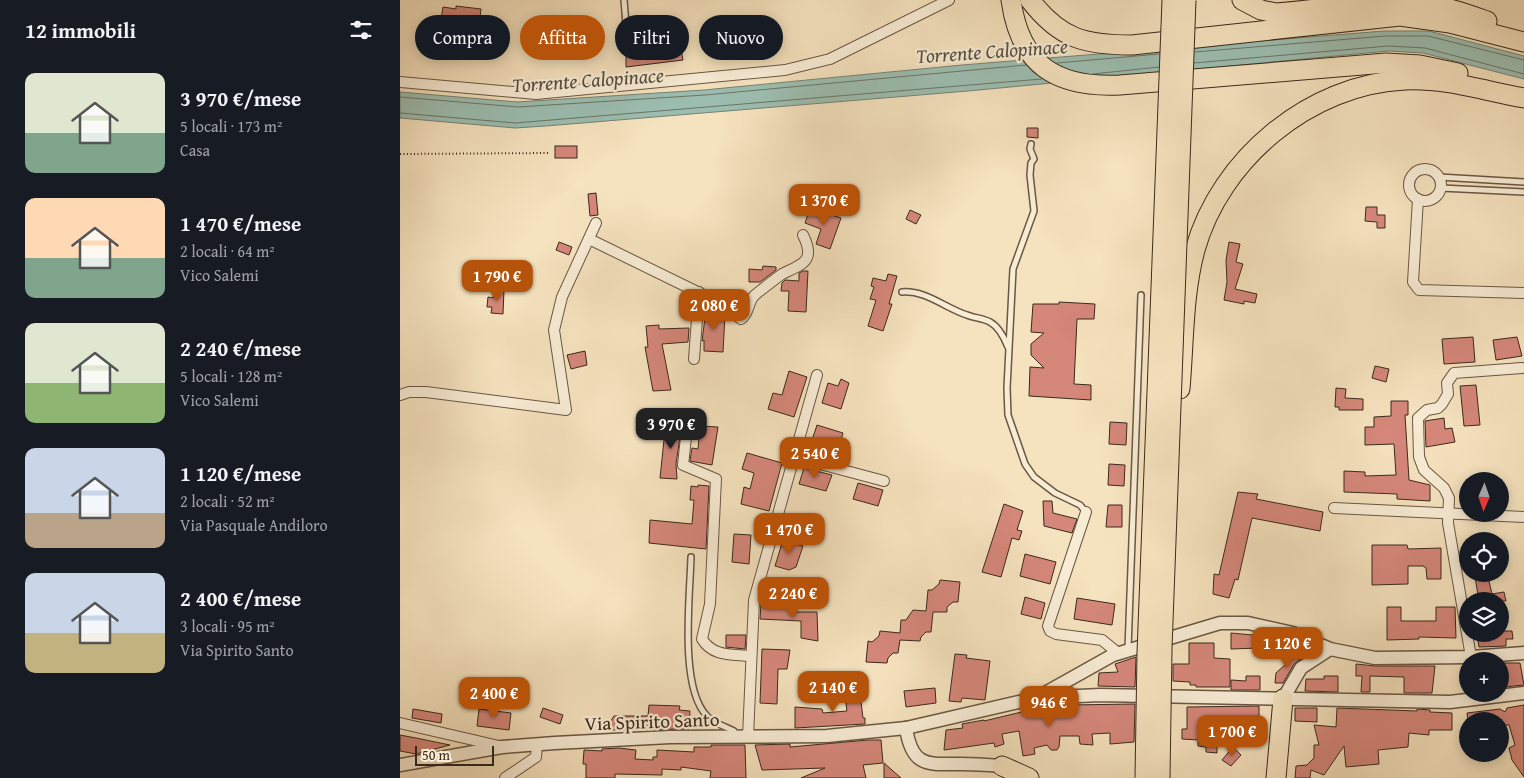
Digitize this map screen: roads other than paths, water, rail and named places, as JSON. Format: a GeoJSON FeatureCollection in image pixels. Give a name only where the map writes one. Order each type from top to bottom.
{"type":"FeatureCollection","features":[{"type":"Feature","properties":{"kind":"highway"},"geometry":{"type":"LineString","coordinates":[[1011,0],[1018,29],[1032,56],[1054,75],[1076,84],[1095,86],[1120,85],[1386,63],[1420,65],[1448,70],[1524,91]]}},
{"type":"Feature","properties":{"kind":"highway"},"geometry":{"type":"LineString","coordinates":[[1160,0],[1160,54],[1168,76]]}},
{"type":"Feature","properties":{"kind":"highway"},"geometry":{"type":"LineString","coordinates":[[1145,778],[1147,653],[1172,0]]}},
{"type":"Feature","properties":{"kind":"highway"},"geometry":{"type":"LineString","coordinates":[[1160,778],[1169,434],[1186,0]]}},
{"type":"Feature","properties":{"kind":"highway"},"geometry":{"type":"LineString","coordinates":[[1242,0],[1261,10],[1276,13],[1390,3],[1427,5],[1452,10],[1524,32]]}},
{"type":"Feature","properties":{"kind":"highway"},"geometry":{"type":"LineString","coordinates":[[1035,6],[1057,29],[1075,39],[1102,45],[1132,45],[1400,16],[1450,23],[1524,42]]}},
{"type":"Feature","properties":{"kind":"highway"},"geometry":{"type":"LineString","coordinates":[[1169,434],[1180,394],[1187,301],[1195,250],[1205,221],[1223,188],[1263,141],[1295,116],[1324,100],[1370,84],[1405,80],[1441,82],[1524,98]]}},
{"type":"Feature","properties":{"kind":"highway"},"geometry":{"type":"LineString","coordinates":[[1276,778],[1283,699]]}},
{"type":"Feature","properties":{"kind":"highway"},"geometry":{"type":"LineString","coordinates":[[1002,766],[1029,778]]}},
{"type":"Feature","properties":{"kind":"street"},"geometry":{"type":"LineString","coordinates":[[400,82],[536,94],[785,70],[830,59],[949,0]]}},
{"type":"Feature","properties":{"kind":"street"},"geometry":{"type":"LineString","coordinates":[[1426,170],[1431,171],[1440,183],[1434,198],[1423,201],[1410,191],[1412,176],[1426,170]]}},
{"type":"Feature","properties":{"kind":"street"},"geometry":{"type":"LineString","coordinates":[[1418,199],[1413,282],[1419,290],[1524,294]]}},
{"type":"Feature","properties":{"kind":"street"},"geometry":{"type":"LineString","coordinates":[[400,395],[408,392],[426,392],[566,410],[554,330],[562,297],[596,223]]}},
{"type":"Feature","properties":{"kind":"street"},"geometry":{"type":"LineString","coordinates":[[588,239],[722,304],[741,319],[753,297],[779,276],[800,266],[808,258],[809,248],[803,235]]}},
{"type":"Feature","properties":{"kind":"street"},"geometry":{"type":"LineString","coordinates":[[694,359],[699,292]]}},
{"type":"Feature","properties":{"kind":"street"},"geometry":{"type":"LineString","coordinates":[[1470,652],[1448,523],[1449,504],[1447,494],[1424,470],[1419,457],[1418,418],[1427,410],[1438,408],[1442,404],[1448,394],[1447,383],[1454,373],[1522,368]]}},
{"type":"Feature","properties":{"kind":"street"},"geometry":{"type":"LineString","coordinates":[[748,737],[750,656],[754,600],[817,375]]}},
{"type":"Feature","properties":{"kind":"street"},"geometry":{"type":"LineString","coordinates":[[687,428],[683,465],[716,479],[710,604],[702,640],[714,652],[750,656]]}},
{"type":"Feature","properties":{"kind":"street"},"geometry":{"type":"LineString","coordinates":[[794,457],[884,481]]}},
{"type":"Feature","properties":{"kind":"street"},"geometry":{"type":"LineString","coordinates":[[1334,508],[1524,517]]}},
{"type":"Feature","properties":{"kind":"street"},"geometry":{"type":"LineString","coordinates":[[1086,512],[1048,626],[1056,634],[1102,640],[1123,652]]}},
{"type":"Feature","properties":{"kind":"street"},"geometry":{"type":"LineString","coordinates":[[1036,698],[1123,652],[1220,623],[1248,623],[1293,633],[1330,649],[1375,658],[1459,657]]}},
{"type":"Feature","properties":{"kind":"street"},"geometry":{"type":"LineString","coordinates":[[1283,699],[1301,668],[1330,649]]}},
{"type":"Feature","properties":{"kind":"street"},"geometry":{"type":"LineString","coordinates":[[1509,654],[1524,653]]}},
{"type":"Feature","properties":{"kind":"street"},"geometry":{"type":"LineString","coordinates":[[1036,698],[1109,695],[1450,702],[1524,693]]}},
{"type":"Feature","properties":{"kind":"street","name":"Via Spirito Santo"},"geometry":{"type":"LineString","coordinates":[[400,764],[502,747],[537,744],[670,738],[827,736],[906,728],[1036,698]]}},
{"type":"Feature","properties":{"kind":"street"},"geometry":{"type":"LineString","coordinates":[[400,723],[502,747]]}},
{"type":"Feature","properties":{"kind":"street"},"geometry":{"type":"LineString","coordinates":[[906,728],[909,746],[918,758],[929,765],[1002,766]]}},
{"type":"Feature","properties":{"kind":"street"},"geometry":{"type":"LineString","coordinates":[[504,778],[536,758],[537,744]]}},
{"type":"Feature","properties":{"kind":"lane"},"geometry":{"type":"LineString","coordinates":[[624,0],[625,15]]}},
{"type":"Feature","properties":{"kind":"lane"},"geometry":{"type":"LineString","coordinates":[[1031,144],[1030,149],[1034,159],[1031,164],[1030,175],[1034,210],[1013,269],[1006,404],[1025,464],[1034,477],[1045,486],[1080,505],[1086,512]]}},
{"type":"Feature","properties":{"kind":"lane"},"geometry":{"type":"LineString","coordinates":[[1440,183],[1524,182]]}},
{"type":"Feature","properties":{"kind":"lane"},"geometry":{"type":"LineString","coordinates":[[1440,183],[1524,192]]}},
{"type":"Feature","properties":{"kind":"lane"},"geometry":{"type":"LineString","coordinates":[[902,292],[911,291],[925,295],[966,315],[990,322],[1003,335],[1009,350]]}},
{"type":"Feature","properties":{"kind":"lane"},"geometry":{"type":"LineString","coordinates":[[1123,652],[1141,295]]}},
{"type":"Feature","properties":{"kind":"lane"},"geometry":{"type":"LineString","coordinates":[[691,557],[688,664],[696,700],[707,717],[734,731],[734,737]]}},
{"type":"Feature","properties":{"kind":"water"},"geometry":{"type":"Polygon","coordinates":[[[1384,31],[1429,31],[1524,56],[1524,79],[1423,53],[1388,51],[968,91],[546,126],[515,128],[400,118],[400,92],[517,102],[704,90],[962,65],[1384,31]]]}},
{"type":"Feature","properties":{"kind":"water label","name":"Torrente Calopinace"},"geometry":{"type":"Point","coordinates":[992,51]}},
{"type":"Feature","properties":{"kind":"water label","name":"Torrente Calopinace"},"geometry":{"type":"Point","coordinates":[588,80]}}]}
